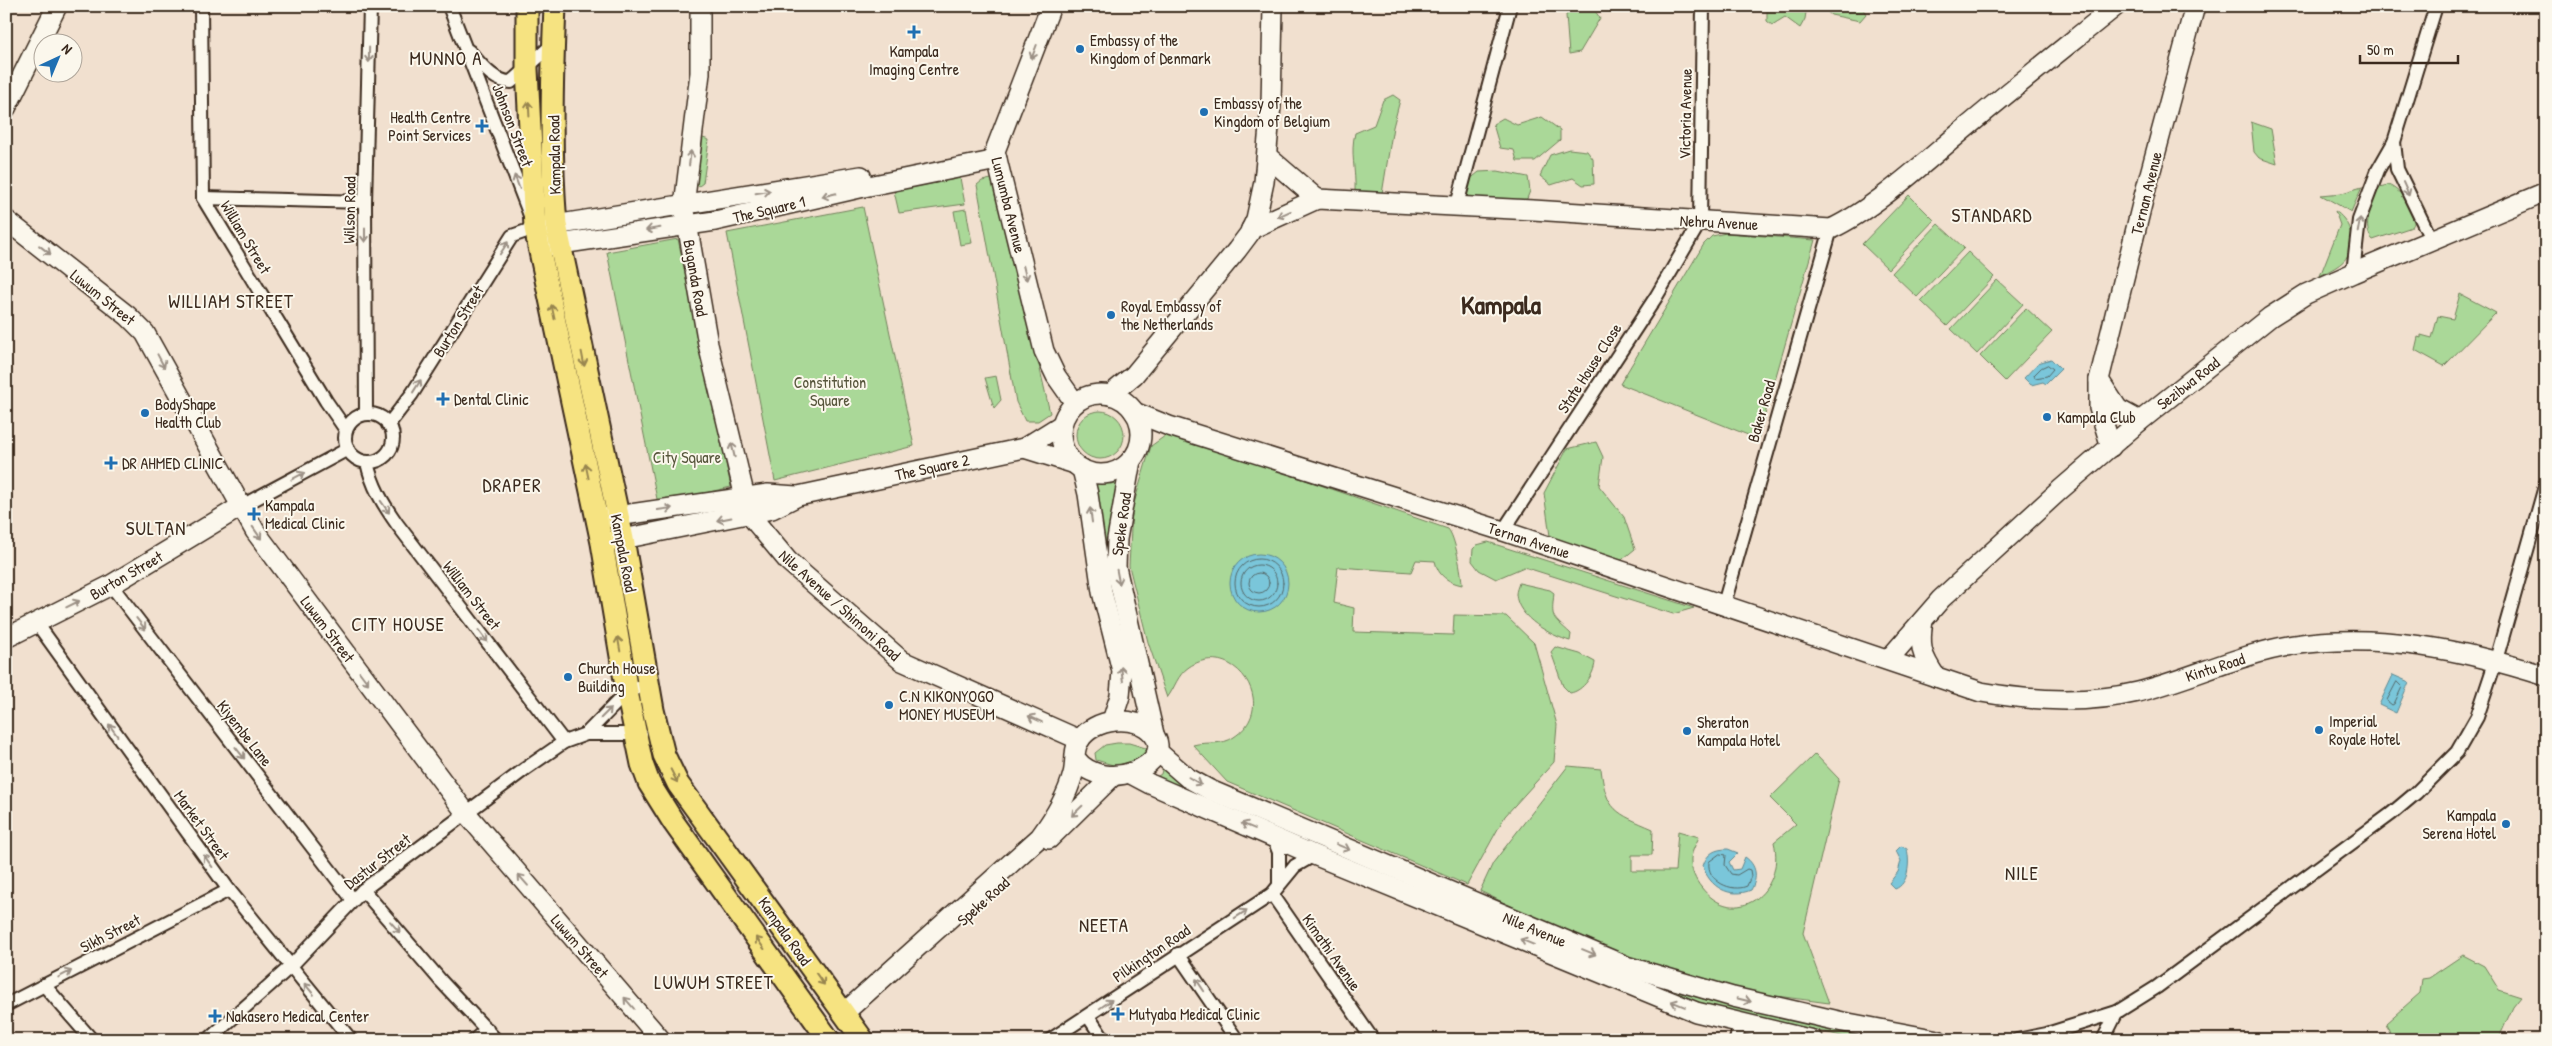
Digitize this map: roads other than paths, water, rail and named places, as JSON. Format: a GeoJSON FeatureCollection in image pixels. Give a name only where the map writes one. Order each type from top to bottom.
{"type":"FeatureCollection","features":[{"type":"Feature","properties":{"kind":"main road"},"geometry":{"type":"LineString","coordinates":[[6,108],[57,6]]}},
{"type":"Feature","properties":{"kind":"main road","name":"Kampala Road"},"geometry":{"type":"LineString","coordinates":[[527,6],[527,69],[537,238],[649,684],[664,755],[678,784],[863,1040]]}},
{"type":"Feature","properties":{"kind":"main road","name":"Kampala Road"},"geometry":{"type":"LineString","coordinates":[[555,6],[553,193],[558,234],[607,518]]}},
{"type":"Feature","properties":{"kind":"main road","name":"Buganda Road"},"geometry":{"type":"LineString","coordinates":[[700,6],[700,73],[685,215],[708,344],[747,506],[769,539]]}},
{"type":"Feature","properties":{"kind":"main road","name":"Lumumba Avenue"},"geometry":{"type":"LineString","coordinates":[[1051,6],[996,156],[1044,351],[1056,376],[1075,403]]}},
{"type":"Feature","properties":{"kind":"main road"},"geometry":{"type":"LineString","coordinates":[[1110,395],[1134,375],[1237,250],[1251,229],[1261,200],[1267,156],[1273,6]]}},
{"type":"Feature","properties":{"kind":"main road"},"geometry":{"type":"LineString","coordinates":[[1831,229],[1850,218],[1897,184],[2038,67],[2116,6]]}},
{"type":"Feature","properties":{"kind":"main road","name":"Ternan Avenue"},"geometry":{"type":"LineString","coordinates":[[2111,447],[2098,408],[2100,380],[2143,200],[2194,6]]}},
{"type":"Feature","properties":{"kind":"main road","name":"The Square 1"},"geometry":{"type":"LineString","coordinates":[[537,238],[685,215],[885,172],[996,156]]}},
{"type":"Feature","properties":{"kind":"main road"},"geometry":{"type":"LineString","coordinates":[[1267,156],[1317,199]]}},
{"type":"Feature","properties":{"kind":"main road","name":"Sezibwa Road"},"geometry":{"type":"LineString","coordinates":[[1888,660],[1941,599],[1963,578],[2140,421],[2270,317],[2306,294],[2431,239],[2546,192]]}},
{"type":"Feature","properties":{"kind":"main road","name":"Nehru Avenue"},"geometry":{"type":"LineString","coordinates":[[1251,229],[1317,199],[1457,205],[1831,229]]}},
{"type":"Feature","properties":{"kind":"main road","name":"Luwum Street"},"geometry":{"type":"LineString","coordinates":[[6,220],[139,325],[150,340],[255,532],[466,813],[661,1040]]}},
{"type":"Feature","properties":{"kind":"main road"},"geometry":{"type":"LineString","coordinates":[[1130,408],[1134,375]]}},
{"type":"Feature","properties":{"kind":"main road"},"geometry":{"type":"LineString","coordinates":[[2100,380],[2118,409],[2132,419],[2140,421]]}},
{"type":"Feature","properties":{"kind":"main road"},"geometry":{"type":"LineString","coordinates":[[1024,448],[1077,466],[1103,474],[1114,472],[1131,460],[1140,439],[1140,425],[1130,408],[1110,395],[1094,394],[1075,403],[1064,417],[1061,425],[1062,445],[1077,466]]}},
{"type":"Feature","properties":{"kind":"main road","name":"Ternan Avenue"},"geometry":{"type":"LineString","coordinates":[[1130,408],[1169,426],[1503,531],[1888,660]]}},
{"type":"Feature","properties":{"kind":"main road","name":"The Square 2"},"geometry":{"type":"LineString","coordinates":[[607,518],[747,506],[772,509],[798,496],[1024,448],[1061,425]]}},
{"type":"Feature","properties":{"kind":"main road"},"geometry":{"type":"LineString","coordinates":[[1140,439],[1169,426]]}},
{"type":"Feature","properties":{"kind":"main road","name":"Speke Road"},"geometry":{"type":"LineString","coordinates":[[1131,460],[1116,539],[1116,567],[1155,743]]}},
{"type":"Feature","properties":{"kind":"main road","name":"Speke Road"},"geometry":{"type":"LineString","coordinates":[[1077,466],[1088,494],[1102,592],[1122,671],[1120,696],[1112,721]]}},
{"type":"Feature","properties":{"kind":"main road","name":"The Square 2"},"geometry":{"type":"LineString","coordinates":[[612,541],[747,506]]}},
{"type":"Feature","properties":{"kind":"main road","name":"Burton Street"},"geometry":{"type":"LineString","coordinates":[[6,638],[111,585],[240,507]]}},
{"type":"Feature","properties":{"kind":"main road","name":"Nile Avenue / Shimoni Road"},"geometry":{"type":"LineString","coordinates":[[769,539],[788,561],[902,662],[1080,740]]}},
{"type":"Feature","properties":{"kind":"main road","name":"Kampala Road"},"geometry":{"type":"LineString","coordinates":[[612,541],[627,692],[642,764],[659,799],[829,1040]]}},
{"type":"Feature","properties":{"kind":"main road"},"geometry":{"type":"LineString","coordinates":[[1924,619],[1920,641],[1921,652],[1936,678]]}},
{"type":"Feature","properties":{"kind":"main road","name":"Kintu Road"},"geometry":{"type":"LineString","coordinates":[[1888,660],[1964,688],[2020,699],[2099,698],[2138,692],[2266,651],[2317,643],[2373,641],[2424,645],[2496,660],[2546,676]]}},
{"type":"Feature","properties":{"kind":"main road"},"geometry":{"type":"LineString","coordinates":[[1112,721],[1135,724],[1155,743],[1146,766],[1131,774],[1112,777],[1102,776],[1087,770],[1076,759],[1075,750],[1080,740],[1094,727],[1112,721]]}},
{"type":"Feature","properties":{"kind":"main road","name":"Nile Avenue"},"geometry":{"type":"LineString","coordinates":[[1155,743],[1188,778],[1210,790],[1606,958],[1733,997],[1843,1022],[1938,1040]]}},
{"type":"Feature","properties":{"kind":"main road","name":"Speke Road"},"geometry":{"type":"LineString","coordinates":[[847,1017],[1040,837],[1050,824],[1068,791],[1076,759]]}},
{"type":"Feature","properties":{"kind":"main road","name":"Nile Avenue"},"geometry":{"type":"LineString","coordinates":[[1131,774],[1314,855],[1696,1012],[1738,1032],[1813,1040]]}},
{"type":"Feature","properties":{"kind":"main road","name":"Speke Road"},"geometry":{"type":"LineString","coordinates":[[847,1017],[1005,882],[1112,777]]}},
{"type":"Feature","properties":{"kind":"street","name":"William Street"},"geometry":{"type":"LineString","coordinates":[[201,6],[203,198],[326,401],[346,430]]}},
{"type":"Feature","properties":{"kind":"street","name":"Wilson Road"},"geometry":{"type":"LineString","coordinates":[[366,414],[365,202],[370,6]]}},
{"type":"Feature","properties":{"kind":"street","name":"Johnson Street"},"geometry":{"type":"LineString","coordinates":[[449,6],[537,238]]}},
{"type":"Feature","properties":{"kind":"street"},"geometry":{"type":"LineString","coordinates":[[1457,205],[1510,6]]}},
{"type":"Feature","properties":{"kind":"street","name":"Victoria Avenue"},"geometry":{"type":"LineString","coordinates":[[1700,222],[1703,6]]}},
{"type":"Feature","properties":{"kind":"street"},"geometry":{"type":"LineString","coordinates":[[2353,273],[2358,220],[2378,170],[2394,142],[2436,6]]}},
{"type":"Feature","properties":{"kind":"street"},"geometry":{"type":"LineString","coordinates":[[465,47],[492,75],[502,81],[511,82],[554,43]]}},
{"type":"Feature","properties":{"kind":"street"},"geometry":{"type":"LineString","coordinates":[[2394,142],[2397,169],[2431,239]]}},
{"type":"Feature","properties":{"kind":"street"},"geometry":{"type":"LineString","coordinates":[[203,198],[365,202]]}},
{"type":"Feature","properties":{"kind":"street","name":"State House Close"},"geometry":{"type":"LineString","coordinates":[[1503,531],[1656,297],[1700,222]]}},
{"type":"Feature","properties":{"kind":"street","name":"Baker Road"},"geometry":{"type":"LineString","coordinates":[[1724,604],[1831,229]]}},
{"type":"Feature","properties":{"kind":"street","name":"Burton Street"},"geometry":{"type":"LineString","coordinates":[[388,425],[412,394],[512,236],[537,238]]}},
{"type":"Feature","properties":{"kind":"street"},"geometry":{"type":"LineString","coordinates":[[366,414],[379,417],[388,425],[392,440],[387,453],[375,461],[367,462],[356,458],[348,449],[346,430],[354,419],[366,414]]}},
{"type":"Feature","properties":{"kind":"street","name":"Burton Street"},"geometry":{"type":"LineString","coordinates":[[240,507],[348,449]]}},
{"type":"Feature","properties":{"kind":"street","name":"William Street"},"geometry":{"type":"LineString","coordinates":[[367,462],[379,499],[564,742]]}},
{"type":"Feature","properties":{"kind":"street"},"geometry":{"type":"LineString","coordinates":[[2017,1040],[2048,1034],[2117,1012],[2157,987],[2416,793],[2457,752],[2470,731],[2496,660],[2546,484]]}},
{"type":"Feature","properties":{"kind":"street","name":"Kiyembe Lane"},"geometry":{"type":"LineString","coordinates":[[111,585],[353,900]]}},
{"type":"Feature","properties":{"kind":"street","name":"Market Street"},"geometry":{"type":"LineString","coordinates":[[36,622],[229,890],[351,1040]]}},
{"type":"Feature","properties":{"kind":"street","name":"Dastur Street"},"geometry":{"type":"LineString","coordinates":[[586,734],[627,692],[649,684]]}},
{"type":"Feature","properties":{"kind":"street","name":"Dastur Street"},"geometry":{"type":"LineString","coordinates":[[209,1039],[290,967],[364,890],[564,742],[586,734],[636,735],[658,730]]}},
{"type":"Feature","properties":{"kind":"street"},"geometry":{"type":"LineString","coordinates":[[1273,837],[1279,852],[1279,882]]}},
{"type":"Feature","properties":{"kind":"street"},"geometry":{"type":"LineString","coordinates":[[1272,894],[1279,882],[1299,862],[1314,855]]}},
{"type":"Feature","properties":{"kind":"street","name":"Sikh Street"},"geometry":{"type":"LineString","coordinates":[[6,1005],[229,890]]}},
{"type":"Feature","properties":{"kind":"street"},"geometry":{"type":"LineString","coordinates":[[364,890],[441,981],[496,1040]]}},
{"type":"Feature","properties":{"kind":"street","name":"Pilkington Road"},"geometry":{"type":"LineString","coordinates":[[1050,1040],[1178,954],[1272,894]]}},
{"type":"Feature","properties":{"kind":"street","name":"Kimathi Avenue"},"geometry":{"type":"LineString","coordinates":[[1272,894],[1374,1040]]}},
{"type":"Feature","properties":{"kind":"street"},"geometry":{"type":"LineString","coordinates":[[1178,954],[1237,1040]]}},
{"type":"Feature","properties":{"kind":"street"},"geometry":{"type":"LineString","coordinates":[[44,985],[92,1040]]}},
{"type":"Feature","properties":{"kind":"street"},"geometry":{"type":"LineString","coordinates":[[2103,1040],[2117,1012]]}},
{"type":"Feature","properties":{"kind":"street"},"geometry":{"type":"LineString","coordinates":[[1088,1016],[1104,1040]]}},
{"type":"Feature","properties":{"kind":"street"},"geometry":{"type":"LineString","coordinates":[[474,1040],[487,1029]]}},
{"type":"Feature","properties":{"kind":"water"},"geometry":{"type":"Polygon","coordinates":[[[2051,359],[2061,369],[2046,384],[2043,382],[2031,385],[2024,378],[2038,363],[2051,359]]]}},
{"type":"Feature","properties":{"kind":"water"},"geometry":{"type":"Polygon","coordinates":[[[1253,554],[1265,554],[1280,562],[1288,577],[1288,589],[1280,604],[1265,612],[1253,612],[1238,604],[1230,589],[1230,577],[1238,562],[1253,554]]]}},
{"type":"Feature","properties":{"kind":"water"},"geometry":{"type":"Polygon","coordinates":[[[2393,675],[2409,682],[2396,713],[2379,705],[2393,675]]]}},
{"type":"Feature","properties":{"kind":"water"},"geometry":{"type":"Polygon","coordinates":[[[1901,846],[1907,849],[1908,866],[1906,878],[1895,889],[1889,883],[1898,872],[1901,861],[1896,851],[1901,846]]]}},
{"type":"Feature","properties":{"kind":"water"},"geometry":{"type":"Polygon","coordinates":[[[1728,849],[1738,853],[1729,862],[1733,870],[1740,869],[1745,857],[1752,864],[1755,872],[1755,881],[1751,890],[1735,893],[1728,892],[1715,885],[1706,873],[1703,866],[1709,855],[1715,851],[1728,849]]]}},
{"type":"Feature","properties":{"kind":"place","name":"Kampala Imaging Centre"},"geometry":{"type":"Point","coordinates":[914,32]}},
{"type":"Feature","properties":{"kind":"place","name":"Embassy of the Kingdom of Denmark"},"geometry":{"type":"Point","coordinates":[1080,49]}},
{"type":"Feature","properties":{"kind":"place","name":"Embassy of the Kingdom of Belgium"},"geometry":{"type":"Point","coordinates":[1204,112]}},
{"type":"Feature","properties":{"kind":"place","name":"Health Centre Point Services"},"geometry":{"type":"Point","coordinates":[482,126]}},
{"type":"Feature","properties":{"kind":"place","name":"Royal Embassy of the Netherlands"},"geometry":{"type":"Point","coordinates":[1111,315]}},
{"type":"Feature","properties":{"kind":"place","name":"Dental Clinic"},"geometry":{"type":"Point","coordinates":[443,399]}},
{"type":"Feature","properties":{"kind":"place","name":"BodyShape Health Club"},"geometry":{"type":"Point","coordinates":[145,413]}},
{"type":"Feature","properties":{"kind":"place","name":"Kampala Club"},"geometry":{"type":"Point","coordinates":[2047,417]}},
{"type":"Feature","properties":{"kind":"place","name":"DR AHMED CLINIC"},"geometry":{"type":"Point","coordinates":[111,463]}},
{"type":"Feature","properties":{"kind":"place","name":"Kampala Medical Clinic"},"geometry":{"type":"Point","coordinates":[254,514]}},
{"type":"Feature","properties":{"kind":"place","name":"Church House Building"},"geometry":{"type":"Point","coordinates":[568,677]}},
{"type":"Feature","properties":{"kind":"place","name":"C.N KIKONYOGO MONEY MUSEUM"},"geometry":{"type":"Point","coordinates":[889,705]}},
{"type":"Feature","properties":{"kind":"place","name":"Imperial Royale Hotel"},"geometry":{"type":"Point","coordinates":[2319,730]}},
{"type":"Feature","properties":{"kind":"place","name":"Sheraton Kampala Hotel"},"geometry":{"type":"Point","coordinates":[1687,731]}},
{"type":"Feature","properties":{"kind":"place","name":"Kampala Serena Hotel"},"geometry":{"type":"Point","coordinates":[2506,824]}},
{"type":"Feature","properties":{"kind":"place","name":"Mutyaba Medical Clinic"},"geometry":{"type":"Point","coordinates":[1118,1014]}},
{"type":"Feature","properties":{"kind":"place","name":"Nakasero Medical Center"},"geometry":{"type":"Point","coordinates":[215,1016]}},
{"type":"Feature","properties":{"kind":"district","name":"MUNNO A"},"geometry":{"type":"Point","coordinates":[446,58]}},
{"type":"Feature","properties":{"kind":"district","name":"STANDARD"},"geometry":{"type":"Point","coordinates":[1992,215]}},
{"type":"Feature","properties":{"kind":"district","name":"WILLIAM STREET"},"geometry":{"type":"Point","coordinates":[231,301]}},
{"type":"Feature","properties":{"kind":"district","name":"Kampala"},"geometry":{"type":"Point","coordinates":[1501,305]}},
{"type":"Feature","properties":{"kind":"district","name":"DRAPER"},"geometry":{"type":"Point","coordinates":[512,485]}},
{"type":"Feature","properties":{"kind":"district","name":"SULTAN"},"geometry":{"type":"Point","coordinates":[156,528]}},
{"type":"Feature","properties":{"kind":"district","name":"CITY HOUSE"},"geometry":{"type":"Point","coordinates":[398,624]}},
{"type":"Feature","properties":{"kind":"district","name":"NILE"},"geometry":{"type":"Point","coordinates":[2022,873]}},
{"type":"Feature","properties":{"kind":"district","name":"NEETA"},"geometry":{"type":"Point","coordinates":[1104,925]}},
{"type":"Feature","properties":{"kind":"district","name":"LUWUM STREET"},"geometry":{"type":"Point","coordinates":[714,982]}},
{"type":"Feature","properties":{"kind":"park label","name":"Constitution Square"},"geometry":{"type":"Point","coordinates":[830,391]}},
{"type":"Feature","properties":{"kind":"park label","name":"City Square"},"geometry":{"type":"Point","coordinates":[687,457]}}]}
